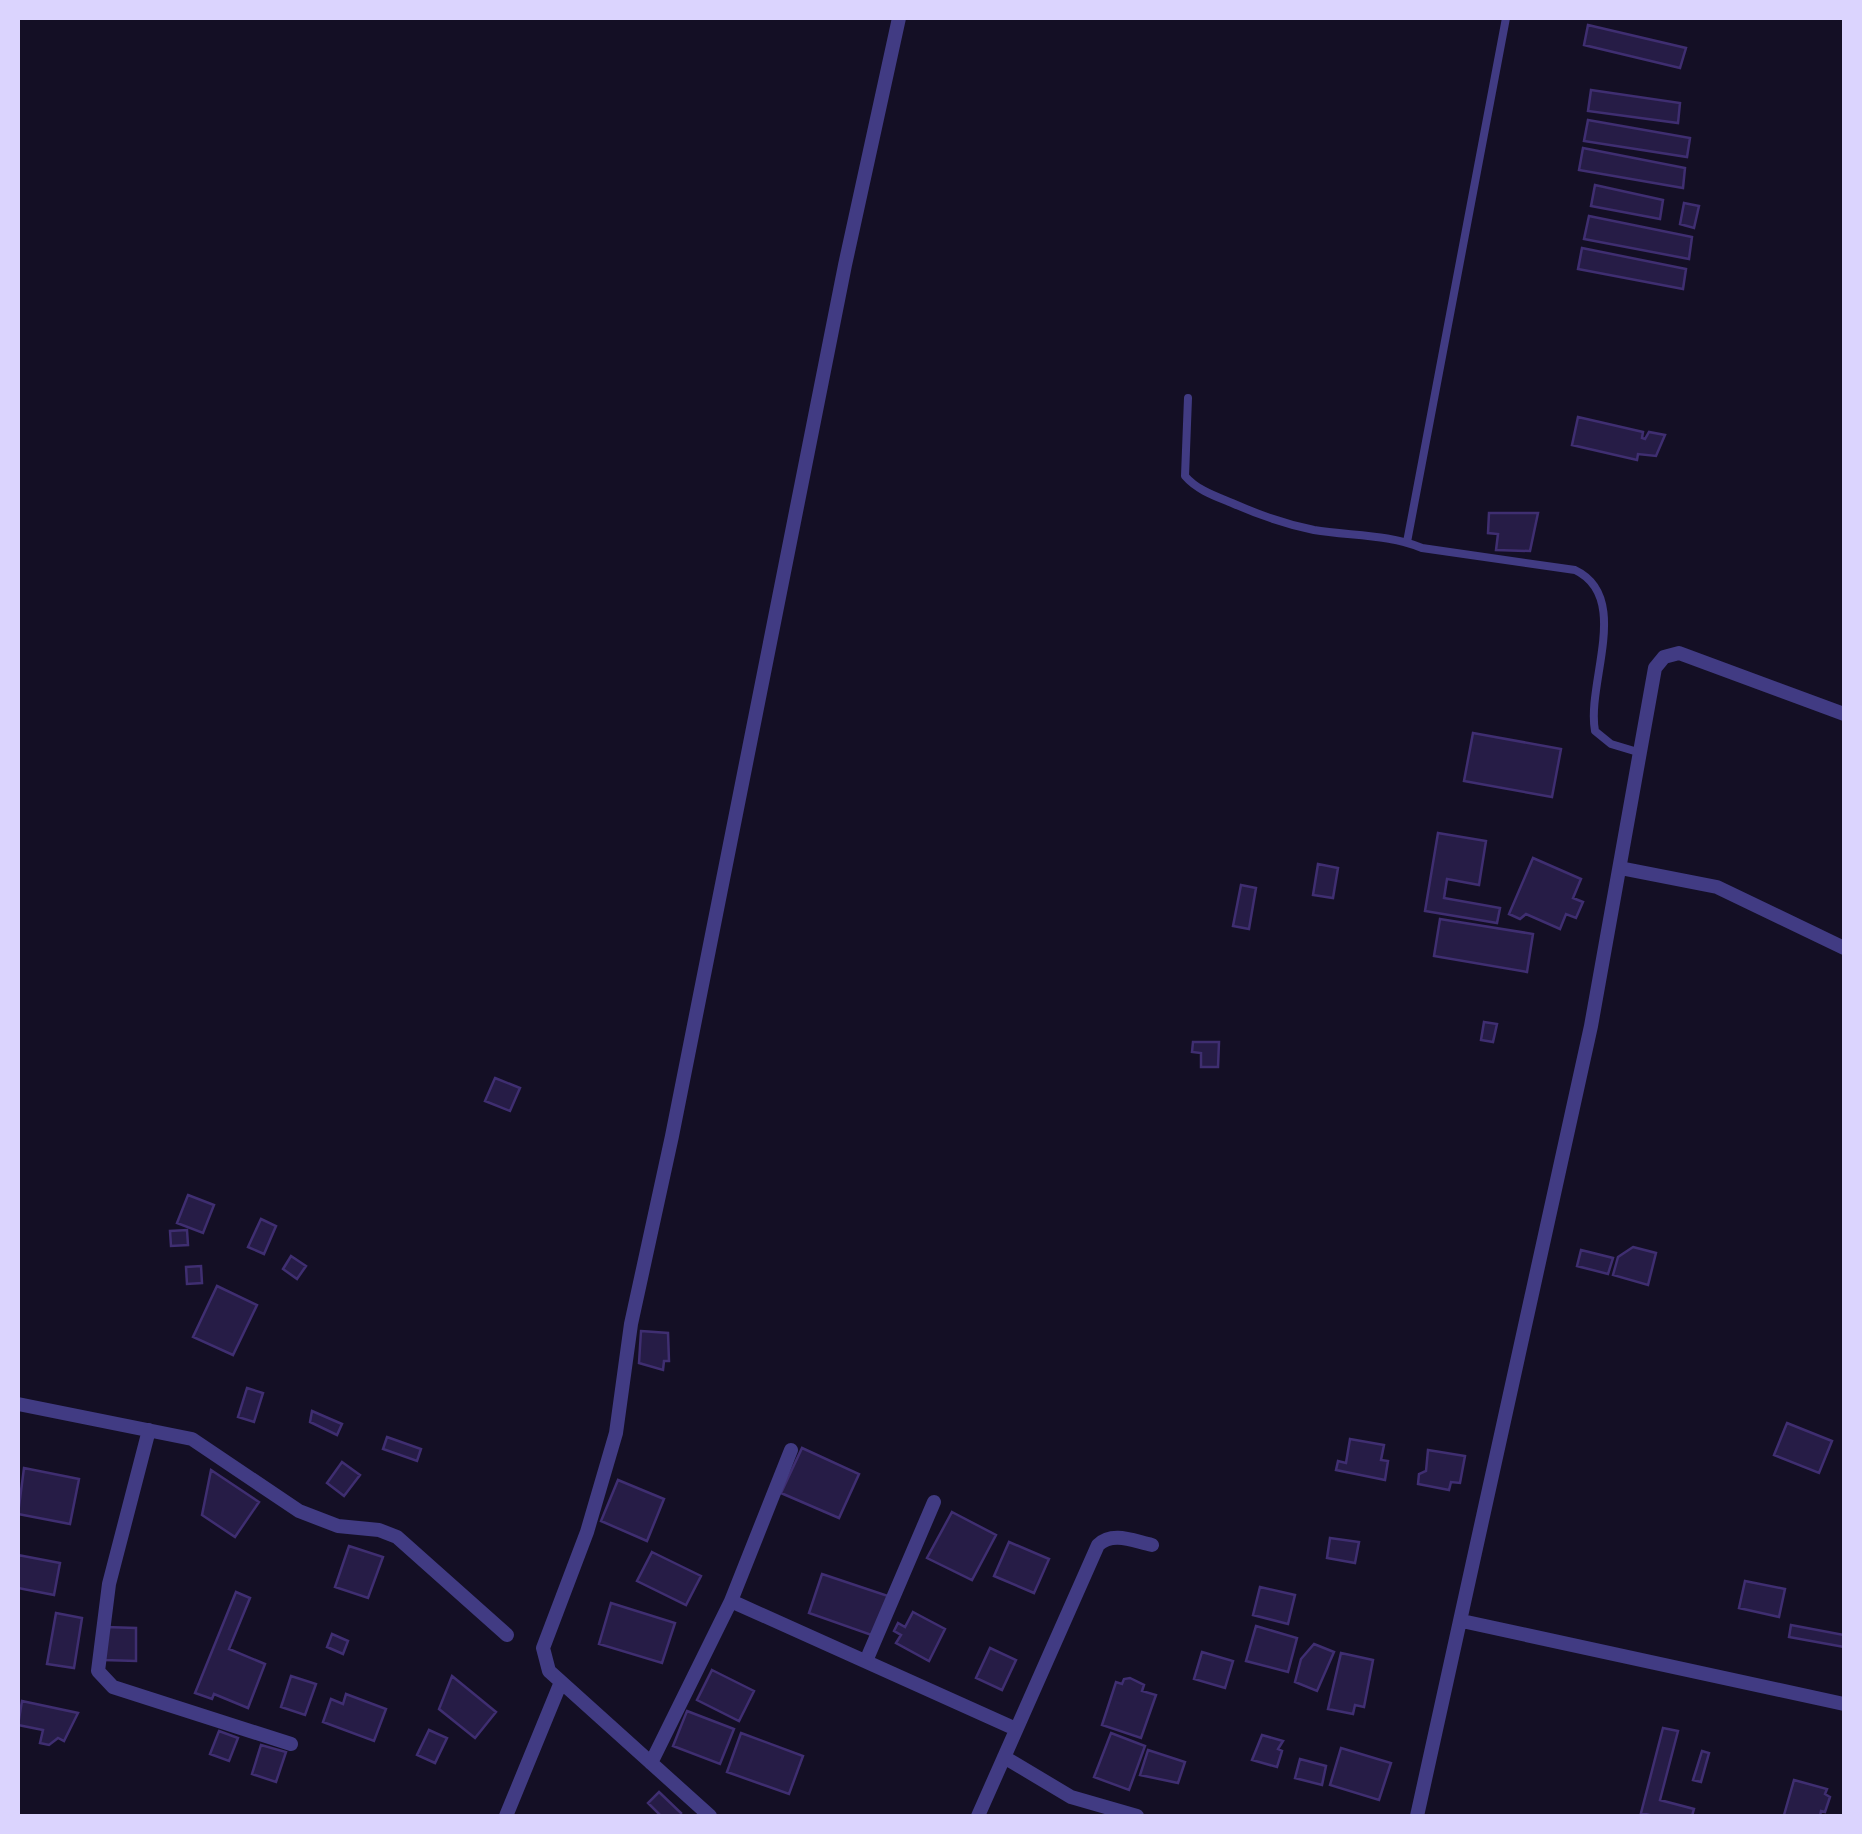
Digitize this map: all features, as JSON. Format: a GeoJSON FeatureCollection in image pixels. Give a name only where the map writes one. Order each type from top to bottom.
{"type":"FeatureCollection","features":[{"type":"Feature","properties":{"kind":"street"},"geometry":{"type":"LineString","coordinates":[[710,1816],[561,1682],[544,1663],[543,1648],[587,1532],[616,1433],[630,1324],[672,1136],[899,18]]}},
{"type":"Feature","properties":{"kind":"street"},"geometry":{"type":"LineString","coordinates":[[1417,1816],[1591,1026],[1655,668],[1670,654],[1679,652],[1844,714]]}},
{"type":"Feature","properties":{"kind":"street"},"geometry":{"type":"LineString","coordinates":[[1620,868],[1712,886],[1844,948]]}},
{"type":"Feature","properties":{"kind":"street"},"geometry":{"type":"LineString","coordinates":[[18,1404],[197,1442],[299,1511],[338,1526],[380,1530],[397,1537],[507,1634]]}},
{"type":"Feature","properties":{"kind":"street"},"geometry":{"type":"LineString","coordinates":[[149,1430],[108,1584],[98,1671],[113,1687],[291,1744]]}},
{"type":"Feature","properties":{"kind":"street"},"geometry":{"type":"LineString","coordinates":[[651,1763],[731,1600],[791,1450]]}},
{"type":"Feature","properties":{"kind":"street"},"geometry":{"type":"LineString","coordinates":[[866,1661],[934,1502]]}},
{"type":"Feature","properties":{"kind":"street"},"geometry":{"type":"LineString","coordinates":[[978,1816],[1098,1545],[1115,1536],[1152,1545]]}},
{"type":"Feature","properties":{"kind":"street"},"geometry":{"type":"LineString","coordinates":[[731,1600],[1016,1730]]}},
{"type":"Feature","properties":{"kind":"street"},"geometry":{"type":"LineString","coordinates":[[1462,1621],[1844,1704]]}},
{"type":"Feature","properties":{"kind":"street"},"geometry":{"type":"LineString","coordinates":[[506,1816],[561,1682]]}},
{"type":"Feature","properties":{"kind":"street"},"geometry":{"type":"LineString","coordinates":[[1004,1756],[1071,1796],[1137,1816]]}},
{"type":"Feature","properties":{"kind":"lane"},"geometry":{"type":"LineString","coordinates":[[1408,542],[1506,18]]}},
{"type":"Feature","properties":{"kind":"lane"},"geometry":{"type":"LineString","coordinates":[[1188,398],[1184,471],[1194,485],[1281,522],[1502,562],[1574,570],[1591,581],[1598,590],[1604,618],[1593,714],[1595,731],[1603,740],[1642,753]]}},
{"type":"Feature","properties":{"kind":"building"},"geometry":{"type":"Polygon","coordinates":[[[1588,25],[1686,48],[1680,68],[1584,45],[1588,25]]]}},
{"type":"Feature","properties":{"kind":"building"},"geometry":{"type":"Polygon","coordinates":[[[1591,90],[1680,103],[1678,123],[1588,111],[1591,90]]]}},
{"type":"Feature","properties":{"kind":"building"},"geometry":{"type":"Polygon","coordinates":[[[1588,120],[1690,138],[1687,157],[1584,141],[1588,120]]]}},
{"type":"Feature","properties":{"kind":"building"},"geometry":{"type":"Polygon","coordinates":[[[1583,148],[1685,168],[1683,188],[1579,170],[1583,148]]]}},
{"type":"Feature","properties":{"kind":"building"},"geometry":{"type":"Polygon","coordinates":[[[1595,185],[1663,200],[1660,219],[1591,206],[1595,185]]]}},
{"type":"Feature","properties":{"kind":"building"},"geometry":{"type":"Polygon","coordinates":[[[1684,203],[1699,206],[1694,228],[1680,224],[1684,203]]]}},
{"type":"Feature","properties":{"kind":"building"},"geometry":{"type":"Polygon","coordinates":[[[1589,216],[1692,237],[1689,259],[1584,239],[1589,216]]]}},
{"type":"Feature","properties":{"kind":"building"},"geometry":{"type":"Polygon","coordinates":[[[1582,248],[1686,269],[1683,289],[1578,269],[1582,248]]]}},
{"type":"Feature","properties":{"kind":"building"},"geometry":{"type":"Polygon","coordinates":[[[1578,417],[1643,432],[1645,439],[1649,432],[1665,435],[1656,456],[1638,454],[1637,460],[1572,445],[1578,417]]]}},
{"type":"Feature","properties":{"kind":"building"},"geometry":{"type":"Polygon","coordinates":[[[1489,513],[1538,513],[1530,551],[1496,550],[1498,534],[1488,533],[1489,513]]]}},
{"type":"Feature","properties":{"kind":"building"},"geometry":{"type":"Polygon","coordinates":[[[1473,733],[1561,749],[1552,797],[1464,781],[1473,733]]]}},
{"type":"Feature","properties":{"kind":"building"},"geometry":{"type":"Polygon","coordinates":[[[1438,833],[1486,841],[1479,885],[1447,879],[1444,898],[1500,908],[1497,923],[1425,911],[1438,833]]]}},
{"type":"Feature","properties":{"kind":"building"},"geometry":{"type":"Polygon","coordinates":[[[1533,858],[1581,879],[1573,898],[1583,902],[1576,918],[1566,914],[1560,929],[1526,914],[1520,919],[1509,914],[1533,858]]]}},
{"type":"Feature","properties":{"kind":"building"},"geometry":{"type":"Polygon","coordinates":[[[1318,864],[1338,868],[1333,898],[1313,895],[1318,864]]]}},
{"type":"Feature","properties":{"kind":"building"},"geometry":{"type":"Polygon","coordinates":[[[1241,885],[1256,888],[1249,929],[1233,926],[1241,885]]]}},
{"type":"Feature","properties":{"kind":"building"},"geometry":{"type":"Polygon","coordinates":[[[1440,919],[1533,934],[1527,972],[1434,956],[1440,919]]]}},
{"type":"Feature","properties":{"kind":"building"},"geometry":{"type":"Polygon","coordinates":[[[1484,1022],[1497,1024],[1493,1042],[1481,1040],[1484,1022]]]}},
{"type":"Feature","properties":{"kind":"building"},"geometry":{"type":"Polygon","coordinates":[[[1193,1042],[1219,1042],[1218,1067],[1201,1067],[1201,1053],[1192,1052],[1193,1042]]]}},
{"type":"Feature","properties":{"kind":"building"},"geometry":{"type":"Polygon","coordinates":[[[495,1078],[520,1088],[510,1111],[485,1101],[495,1078]]]}},
{"type":"Feature","properties":{"kind":"building"},"geometry":{"type":"Polygon","coordinates":[[[188,1195],[214,1205],[203,1233],[177,1223],[188,1195]]]}},
{"type":"Feature","properties":{"kind":"building"},"geometry":{"type":"Polygon","coordinates":[[[261,1219],[276,1226],[264,1254],[248,1247],[261,1219]]]}},
{"type":"Feature","properties":{"kind":"building"},"geometry":{"type":"Polygon","coordinates":[[[187,1230],[188,1245],[171,1246],[170,1231],[187,1230]]]}},
{"type":"Feature","properties":{"kind":"building"},"geometry":{"type":"Polygon","coordinates":[[[1633,1247],[1656,1253],[1648,1285],[1613,1275],[1618,1257],[1633,1247]]]}},
{"type":"Feature","properties":{"kind":"building"},"geometry":{"type":"Polygon","coordinates":[[[1581,1250],[1613,1258],[1608,1274],[1577,1266],[1581,1250]]]}},
{"type":"Feature","properties":{"kind":"building"},"geometry":{"type":"Polygon","coordinates":[[[291,1256],[306,1266],[297,1279],[283,1269],[291,1256]]]}},
{"type":"Feature","properties":{"kind":"building"},"geometry":{"type":"Polygon","coordinates":[[[201,1266],[202,1283],[187,1284],[186,1267],[201,1266]]]}},
{"type":"Feature","properties":{"kind":"building"},"geometry":{"type":"Polygon","coordinates":[[[217,1286],[257,1305],[233,1355],[193,1337],[217,1286]]]}},
{"type":"Feature","properties":{"kind":"building"},"geometry":{"type":"Polygon","coordinates":[[[641,1331],[668,1333],[669,1361],[664,1361],[663,1370],[639,1363],[641,1331]]]}},
{"type":"Feature","properties":{"kind":"building"},"geometry":{"type":"Polygon","coordinates":[[[247,1388],[263,1393],[254,1422],[238,1417],[247,1388]]]}},
{"type":"Feature","properties":{"kind":"building"},"geometry":{"type":"Polygon","coordinates":[[[312,1411],[342,1424],[337,1435],[310,1422],[312,1411]]]}},
{"type":"Feature","properties":{"kind":"building"},"geometry":{"type":"Polygon","coordinates":[[[1787,1423],[1832,1441],[1819,1473],[1774,1455],[1787,1423]]]}},
{"type":"Feature","properties":{"kind":"building"},"geometry":{"type":"Polygon","coordinates":[[[387,1437],[421,1449],[417,1461],[383,1449],[387,1437]]]}},
{"type":"Feature","properties":{"kind":"building"},"geometry":{"type":"Polygon","coordinates":[[[1350,1439],[1384,1445],[1381,1460],[1388,1461],[1385,1480],[1336,1470],[1338,1461],[1346,1463],[1350,1439]]]}},
{"type":"Feature","properties":{"kind":"building"},"geometry":{"type":"Polygon","coordinates":[[[802,1448],[859,1474],[839,1518],[781,1493],[802,1448]]]}},
{"type":"Feature","properties":{"kind":"building"},"geometry":{"type":"Polygon","coordinates":[[[1428,1450],[1465,1456],[1460,1483],[1451,1482],[1449,1490],[1418,1484],[1419,1474],[1426,1471],[1428,1450]]]}},
{"type":"Feature","properties":{"kind":"building"},"geometry":{"type":"Polygon","coordinates":[[[342,1462],[360,1475],[344,1496],[327,1483],[342,1462]]]}},
{"type":"Feature","properties":{"kind":"building"},"geometry":{"type":"Polygon","coordinates":[[[24,1468],[79,1479],[70,1524],[18,1514],[24,1468]]]}},
{"type":"Feature","properties":{"kind":"building"},"geometry":{"type":"Polygon","coordinates":[[[211,1470],[259,1502],[235,1537],[202,1515],[211,1470]]]}},
{"type":"Feature","properties":{"kind":"building"},"geometry":{"type":"Polygon","coordinates":[[[618,1480],[664,1499],[647,1541],[601,1521],[618,1480]]]}},
{"type":"Feature","properties":{"kind":"building"},"geometry":{"type":"Polygon","coordinates":[[[952,1512],[996,1535],[972,1580],[927,1558],[952,1512]]]}},
{"type":"Feature","properties":{"kind":"building"},"geometry":{"type":"Polygon","coordinates":[[[1330,1538],[1359,1542],[1355,1563],[1327,1558],[1330,1538]]]}},
{"type":"Feature","properties":{"kind":"building"},"geometry":{"type":"Polygon","coordinates":[[[1009,1542],[1049,1559],[1034,1593],[994,1576],[1009,1542]]]}},
{"type":"Feature","properties":{"kind":"building"},"geometry":{"type":"Polygon","coordinates":[[[349,1546],[383,1557],[368,1598],[335,1587],[349,1546]]]}},
{"type":"Feature","properties":{"kind":"building"},"geometry":{"type":"Polygon","coordinates":[[[652,1552],[701,1576],[686,1605],[637,1581],[652,1552]]]}},
{"type":"Feature","properties":{"kind":"building"},"geometry":{"type":"Polygon","coordinates":[[[18,1555],[60,1563],[54,1595],[18,1588],[18,1555]]]}},
{"type":"Feature","properties":{"kind":"building"},"geometry":{"type":"Polygon","coordinates":[[[822,1574],[891,1597],[877,1637],[809,1613],[822,1574]]]}},
{"type":"Feature","properties":{"kind":"building"},"geometry":{"type":"Polygon","coordinates":[[[1745,1581],[1785,1589],[1779,1617],[1739,1608],[1745,1581]]]}},
{"type":"Feature","properties":{"kind":"building"},"geometry":{"type":"Polygon","coordinates":[[[1260,1587],[1295,1595],[1288,1624],[1253,1615],[1260,1587]]]}},
{"type":"Feature","properties":{"kind":"building"},"geometry":{"type":"Polygon","coordinates":[[[236,1592],[250,1598],[229,1649],[265,1664],[248,1708],[214,1694],[212,1699],[195,1693],[236,1592]]]}},
{"type":"Feature","properties":{"kind":"building"},"geometry":{"type":"Polygon","coordinates":[[[611,1603],[675,1623],[662,1663],[599,1644],[611,1603]]]}},
{"type":"Feature","properties":{"kind":"building"},"geometry":{"type":"Polygon","coordinates":[[[913,1612],[945,1629],[929,1661],[896,1643],[901,1635],[894,1631],[898,1623],[905,1627],[913,1612]]]}},
{"type":"Feature","properties":{"kind":"building"},"geometry":{"type":"Polygon","coordinates":[[[56,1613],[82,1618],[74,1668],[47,1664],[56,1613]]]}},
{"type":"Feature","properties":{"kind":"building"},"geometry":{"type":"Polygon","coordinates":[[[1791,1625],[1844,1635],[1844,1647],[1789,1637],[1791,1625]]]}},
{"type":"Feature","properties":{"kind":"building"},"geometry":{"type":"Polygon","coordinates":[[[1256,1626],[1297,1638],[1288,1672],[1246,1661],[1256,1626]]]}},
{"type":"Feature","properties":{"kind":"building"},"geometry":{"type":"Polygon","coordinates":[[[105,1627],[136,1628],[136,1661],[104,1660],[105,1627]]]}},
{"type":"Feature","properties":{"kind":"building"},"geometry":{"type":"Polygon","coordinates":[[[332,1634],[348,1641],[343,1654],[327,1647],[332,1634]]]}},
{"type":"Feature","properties":{"kind":"building"},"geometry":{"type":"Polygon","coordinates":[[[1314,1644],[1334,1652],[1317,1691],[1295,1682],[1301,1659],[1314,1644]]]}},
{"type":"Feature","properties":{"kind":"building"},"geometry":{"type":"Polygon","coordinates":[[[990,1648],[1016,1660],[1002,1690],[976,1678],[990,1648]]]}},
{"type":"Feature","properties":{"kind":"building"},"geometry":{"type":"Polygon","coordinates":[[[1202,1652],[1233,1661],[1225,1688],[1194,1679],[1202,1652]]]}},
{"type":"Feature","properties":{"kind":"building"},"geometry":{"type":"Polygon","coordinates":[[[1341,1653],[1373,1660],[1364,1707],[1355,1705],[1353,1714],[1328,1709],[1341,1653]]]}},
{"type":"Feature","properties":{"kind":"building"},"geometry":{"type":"Polygon","coordinates":[[[712,1670],[754,1691],[739,1721],[697,1700],[712,1670]]]}},
{"type":"Feature","properties":{"kind":"building"},"geometry":{"type":"Polygon","coordinates":[[[291,1676],[316,1684],[305,1715],[281,1707],[291,1676]]]}},
{"type":"Feature","properties":{"kind":"building"},"geometry":{"type":"Polygon","coordinates":[[[452,1676],[496,1712],[475,1738],[439,1709],[452,1676]]]}},
{"type":"Feature","properties":{"kind":"building"},"geometry":{"type":"Polygon","coordinates":[[[1130,1678],[1144,1685],[1142,1691],[1156,1695],[1141,1738],[1102,1725],[1116,1682],[1122,1684],[1130,1678]]]}},
{"type":"Feature","properties":{"kind":"building"},"geometry":{"type":"Polygon","coordinates":[[[346,1694],[386,1709],[374,1741],[323,1722],[331,1699],[343,1704],[346,1694]]]}},
{"type":"Feature","properties":{"kind":"building"},"geometry":{"type":"Polygon","coordinates":[[[22,1701],[78,1713],[64,1741],[58,1738],[49,1745],[40,1743],[43,1730],[18,1725],[22,1701]]]}},
{"type":"Feature","properties":{"kind":"building"},"geometry":{"type":"Polygon","coordinates":[[[687,1711],[734,1729],[720,1764],[673,1746],[687,1711]]]}},
{"type":"Feature","properties":{"kind":"building"},"geometry":{"type":"Polygon","coordinates":[[[1663,1728],[1678,1731],[1660,1800],[1694,1809],[1692,1816],[1641,1813],[1663,1728]]]}},
{"type":"Feature","properties":{"kind":"building"},"geometry":{"type":"Polygon","coordinates":[[[429,1730],[447,1738],[435,1763],[417,1755],[429,1730]]]}},
{"type":"Feature","properties":{"kind":"building"},"geometry":{"type":"Polygon","coordinates":[[[219,1731],[238,1738],[229,1761],[210,1754],[219,1731]]]}},
{"type":"Feature","properties":{"kind":"building"},"geometry":{"type":"Polygon","coordinates":[[[741,1733],[803,1756],[789,1794],[727,1772],[741,1733]]]}},
{"type":"Feature","properties":{"kind":"building"},"geometry":{"type":"Polygon","coordinates":[[[1111,1733],[1145,1746],[1129,1790],[1094,1777],[1111,1733]]]}},
{"type":"Feature","properties":{"kind":"building"},"geometry":{"type":"Polygon","coordinates":[[[1262,1735],[1283,1741],[1278,1749],[1282,1751],[1277,1767],[1252,1760],[1262,1735]]]}},
{"type":"Feature","properties":{"kind":"building"},"geometry":{"type":"Polygon","coordinates":[[[261,1745],[286,1752],[276,1782],[252,1774],[261,1745]]]}},
{"type":"Feature","properties":{"kind":"building"},"geometry":{"type":"Polygon","coordinates":[[[1341,1748],[1391,1763],[1379,1800],[1330,1785],[1341,1748]]]}},
{"type":"Feature","properties":{"kind":"building"},"geometry":{"type":"Polygon","coordinates":[[[1148,1750],[1185,1762],[1178,1783],[1140,1775],[1148,1750]]]}},
{"type":"Feature","properties":{"kind":"building"},"geometry":{"type":"Polygon","coordinates":[[[1702,1751],[1709,1753],[1701,1782],[1693,1780],[1702,1751]]]}},
{"type":"Feature","properties":{"kind":"building"},"geometry":{"type":"Polygon","coordinates":[[[1300,1759],[1326,1766],[1322,1785],[1295,1778],[1300,1759]]]}},
{"type":"Feature","properties":{"kind":"building"},"geometry":{"type":"Polygon","coordinates":[[[1794,1780],[1827,1789],[1825,1794],[1830,1797],[1825,1812],[1821,1811],[1820,1816],[1780,1816],[1784,1815],[1794,1780]]]}},
{"type":"Feature","properties":{"kind":"building"},"geometry":{"type":"Polygon","coordinates":[[[659,1792],[681,1813],[678,1816],[661,1816],[648,1803],[659,1792]]]}}]}
